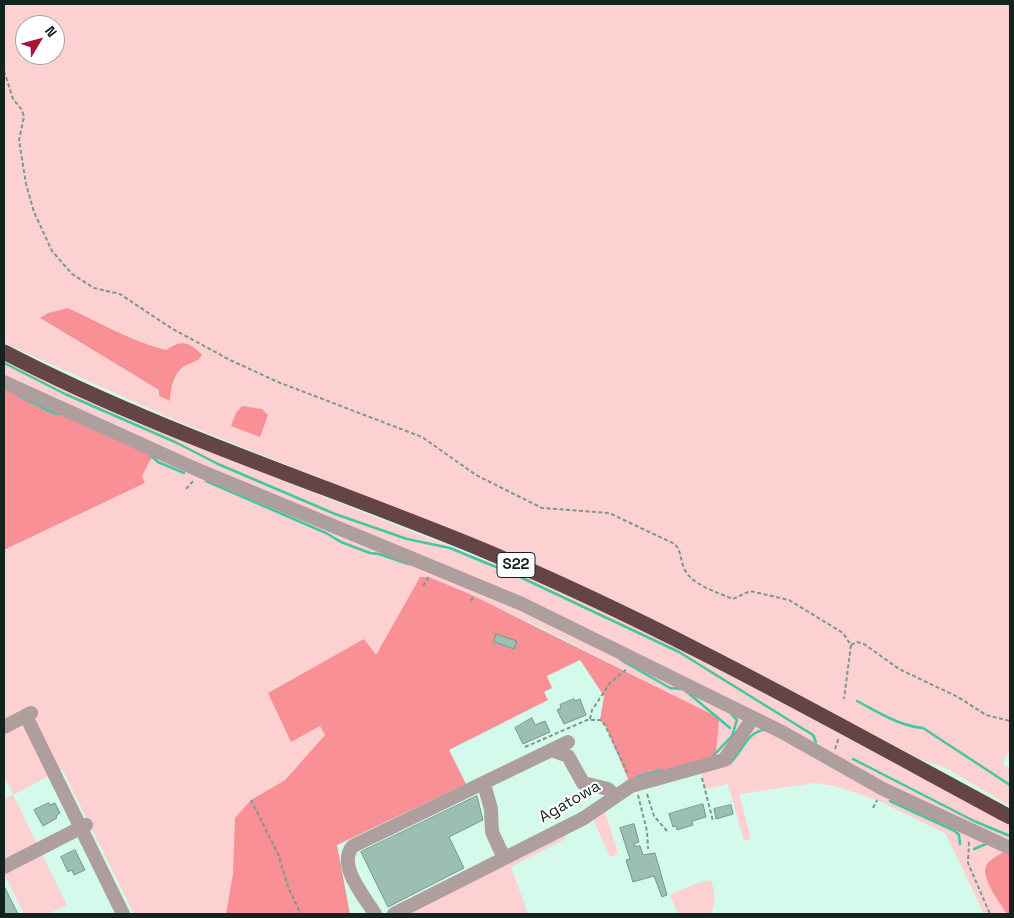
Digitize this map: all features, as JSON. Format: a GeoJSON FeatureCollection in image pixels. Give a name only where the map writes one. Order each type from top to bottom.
{"type":"FeatureCollection","features":[{"type":"Feature","properties":{"kind":"highway","name":"S22"},"geometry":{"type":"LineString","coordinates":[[4,352],[162,426],[481,550],[596,600],[718,660],[1010,817]]}},
{"type":"Feature","properties":{"kind":"street"},"geometry":{"type":"LineString","coordinates":[[4,382],[198,470],[522,604],[753,718],[831,758],[883,789],[1010,848]]}},
{"type":"Feature","properties":{"kind":"street"},"geometry":{"type":"LineString","coordinates":[[4,727],[28,714],[83,826],[122,914]]}},
{"type":"Feature","properties":{"kind":"street","name":"Agatowa"},"geometry":{"type":"LineString","coordinates":[[394,914],[584,818],[609,787],[637,784],[727,758],[753,718]]}},
{"type":"Feature","properties":{"kind":"street"},"geometry":{"type":"LineString","coordinates":[[375,914],[348,867],[347,860],[350,849],[364,840],[568,742]]}},
{"type":"Feature","properties":{"kind":"street"},"geometry":{"type":"LineString","coordinates":[[552,750],[568,756],[584,783],[609,787]]}},
{"type":"Feature","properties":{"kind":"street"},"geometry":{"type":"LineString","coordinates":[[484,784],[491,809],[492,832],[504,858]]}},
{"type":"Feature","properties":{"kind":"street"},"geometry":{"type":"LineString","coordinates":[[4,867],[83,826]]}},
{"type":"Feature","properties":{"kind":"path"},"geometry":{"type":"LineString","coordinates":[[4,71],[13,99],[22,110],[24,117],[19,140],[26,184],[36,219],[56,258],[79,279],[94,288],[120,294],[171,328],[217,354],[278,382],[310,392],[330,402],[367,414],[422,437],[476,475],[542,508],[609,513],[675,544],[680,550],[686,573],[733,599],[750,591],[789,600],[843,634],[851,645],[844,699]]}},
{"type":"Feature","properties":{"kind":"path"},"geometry":{"type":"LineString","coordinates":[[851,645],[857,642],[864,644],[899,669],[958,697],[986,715],[1010,721]]}},
{"type":"Feature","properties":{"kind":"path"},"geometry":{"type":"LineString","coordinates":[[590,719],[592,710],[610,683],[626,670],[633,660]]}},
{"type":"Feature","properties":{"kind":"path"},"geometry":{"type":"LineString","coordinates":[[525,747],[590,719],[600,720],[605,725],[654,816],[667,831]]}},
{"type":"Feature","properties":{"kind":"path"},"geometry":{"type":"LineString","coordinates":[[831,758],[841,734]]}},
{"type":"Feature","properties":{"kind":"path"},"geometry":{"type":"LineString","coordinates":[[700,767],[713,821]]}},
{"type":"Feature","properties":{"kind":"path"},"geometry":{"type":"LineString","coordinates":[[637,784],[647,830],[648,849]]}},
{"type":"Feature","properties":{"kind":"path"},"geometry":{"type":"LineString","coordinates":[[251,800],[278,854],[289,889],[301,914]]}},
{"type":"Feature","properties":{"kind":"path"},"geometry":{"type":"LineString","coordinates":[[972,830],[967,850],[968,863],[990,914]]}},
{"type":"Feature","properties":{"kind":"shaded area"},"geometry":{"type":"Polygon","coordinates":[[[4,4],[1010,4],[1010,752],[1005,757],[1003,765],[1010,768],[1010,806],[946,768],[922,760],[707,646],[638,613],[499,549],[179,422],[4,343],[4,4]],[[68,308],[48,313],[41,319],[159,390],[159,396],[170,401],[172,386],[177,374],[185,366],[199,360],[174,344],[166,350],[128,336],[68,308]]]}},
{"type":"Feature","properties":{"kind":"shaded area"},"geometry":{"type":"Polygon","coordinates":[[[68,308],[128,337],[153,346],[166,350],[181,343],[193,347],[202,355],[198,360],[184,367],[177,374],[172,384],[170,401],[159,396],[159,390],[40,318],[48,313],[68,308]]]}},
{"type":"Feature","properties":{"kind":"shaded area"},"geometry":{"type":"Polygon","coordinates":[[[4,360],[132,421],[545,584],[691,654],[1010,825],[1010,848],[988,882],[1007,914],[984,914],[946,834],[877,800],[835,786],[815,783],[739,794],[751,839],[744,841],[728,784],[705,789],[700,767],[716,753],[719,719],[542,628],[429,577],[420,577],[376,656],[364,639],[321,726],[325,735],[285,780],[251,800],[233,873],[226,914],[134,914],[62,769],[13,795],[67,905],[48,914],[24,914],[4,874],[4,800],[13,794],[4,776],[4,550],[145,483],[142,476],[155,451],[4,382],[4,360]]]}},
{"type":"Feature","properties":{"kind":"shaded area"},"geometry":{"type":"Polygon","coordinates":[[[4,382],[155,451],[142,476],[145,483],[4,550],[4,382]]]}},
{"type":"Feature","properties":{"kind":"shaded area"},"geometry":{"type":"Polygon","coordinates":[[[242,406],[262,409],[268,415],[260,437],[231,426],[236,413],[242,406]]]}},
{"type":"Feature","properties":{"kind":"shaded area"},"geometry":{"type":"Polygon","coordinates":[[[420,577],[429,577],[474,596],[713,715],[719,720],[716,754],[711,758],[631,786],[605,725],[600,720],[604,696],[580,660],[547,676],[552,688],[544,692],[548,700],[449,750],[466,784],[337,845],[350,914],[226,914],[233,873],[235,818],[251,800],[285,780],[325,735],[320,726],[291,742],[268,693],[364,639],[376,655],[420,577]]]}},
{"type":"Feature","properties":{"kind":"shaded area"},"geometry":{"type":"Polygon","coordinates":[[[605,811],[618,854],[610,857],[593,819],[565,833],[565,839],[511,867],[528,914],[394,914],[605,811]]]}},
{"type":"Feature","properties":{"kind":"shaded area"},"geometry":{"type":"Polygon","coordinates":[[[1010,848],[1010,914],[1007,914],[991,889],[985,869],[989,862],[1010,848]]]}},
{"type":"Feature","properties":{"kind":"shaded area"},"geometry":{"type":"Polygon","coordinates":[[[711,880],[714,906],[711,914],[678,914],[670,895],[698,883],[711,880]]]}},
{"type":"Feature","properties":{"kind":"building"},"geometry":{"type":"Polygon","coordinates":[[[496,634],[517,641],[514,649],[494,642],[496,634]]]}},
{"type":"Feature","properties":{"kind":"building"},"geometry":{"type":"Polygon","coordinates":[[[574,699],[575,701],[580,699],[586,715],[564,724],[557,710],[561,708],[560,705],[574,699]]]}},
{"type":"Feature","properties":{"kind":"building"},"geometry":{"type":"Polygon","coordinates":[[[532,718],[535,725],[545,721],[550,732],[523,744],[515,728],[532,718]]]}},
{"type":"Feature","properties":{"kind":"building"},"geometry":{"type":"Polygon","coordinates":[[[477,796],[483,820],[449,837],[464,868],[388,907],[361,852],[477,796]]]}},
{"type":"Feature","properties":{"kind":"building"},"geometry":{"type":"Polygon","coordinates":[[[49,803],[50,805],[55,803],[60,813],[56,816],[57,818],[43,826],[34,810],[49,803]]]}},
{"type":"Feature","properties":{"kind":"building"},"geometry":{"type":"Polygon","coordinates":[[[703,804],[706,817],[692,821],[693,825],[677,830],[676,826],[673,827],[669,814],[703,804]]]}},
{"type":"Feature","properties":{"kind":"building"},"geometry":{"type":"Polygon","coordinates":[[[731,805],[733,814],[716,819],[714,809],[731,805]]]}},
{"type":"Feature","properties":{"kind":"building"},"geometry":{"type":"Polygon","coordinates":[[[634,824],[639,842],[634,844],[634,846],[640,846],[643,855],[655,853],[667,895],[662,897],[654,876],[633,882],[626,860],[630,859],[620,828],[634,824]]]}},
{"type":"Feature","properties":{"kind":"building"},"geometry":{"type":"Polygon","coordinates":[[[75,850],[85,870],[74,875],[72,870],[68,872],[61,857],[75,850]]]}},
{"type":"Feature","properties":{"kind":"building"},"geometry":{"type":"Polygon","coordinates":[[[4,886],[18,914],[4,914],[4,886]]]}},
{"type":"Feature","properties":{"kind":"waterway"},"geometry":{"type":"LineString","coordinates":[[4,363],[65,394],[175,442],[218,464],[335,514],[407,539],[450,548],[520,577],[679,652],[813,735],[816,742]]}},
{"type":"Feature","properties":{"kind":"waterway"},"geometry":{"type":"LineString","coordinates":[[19,396],[59,414]]}},
{"type":"Feature","properties":{"kind":"waterway"},"geometry":{"type":"LineString","coordinates":[[150,455],[158,462],[184,473]]}},
{"type":"Feature","properties":{"kind":"waterway"},"geometry":{"type":"LineString","coordinates":[[206,481],[326,533],[341,542],[408,564]]}},
{"type":"Feature","properties":{"kind":"waterway"},"geometry":{"type":"LineString","coordinates":[[621,660],[670,688],[680,689]]}},
{"type":"Feature","properties":{"kind":"waterway"},"geometry":{"type":"LineString","coordinates":[[687,692],[730,728]]}},
{"type":"Feature","properties":{"kind":"waterway"},"geometry":{"type":"LineString","coordinates":[[857,701],[897,721],[923,728],[1010,785]]}},
{"type":"Feature","properties":{"kind":"waterway"},"geometry":{"type":"LineString","coordinates":[[711,758],[732,736],[737,720],[732,715]]}},
{"type":"Feature","properties":{"kind":"waterway"},"geometry":{"type":"LineString","coordinates":[[729,764],[749,738],[759,731],[765,730]]}},
{"type":"Feature","properties":{"kind":"waterway"},"geometry":{"type":"LineString","coordinates":[[853,759],[974,821],[1010,836]]}},
{"type":"Feature","properties":{"kind":"waterway"},"geometry":{"type":"LineString","coordinates":[[637,777],[662,770]]}},
{"type":"Feature","properties":{"kind":"waterway"},"geometry":{"type":"LineString","coordinates":[[890,801],[955,831],[959,835],[960,844]]}},
{"type":"Feature","properties":{"kind":"waterway"},"geometry":{"type":"LineString","coordinates":[[974,849],[986,844]]}}]}
